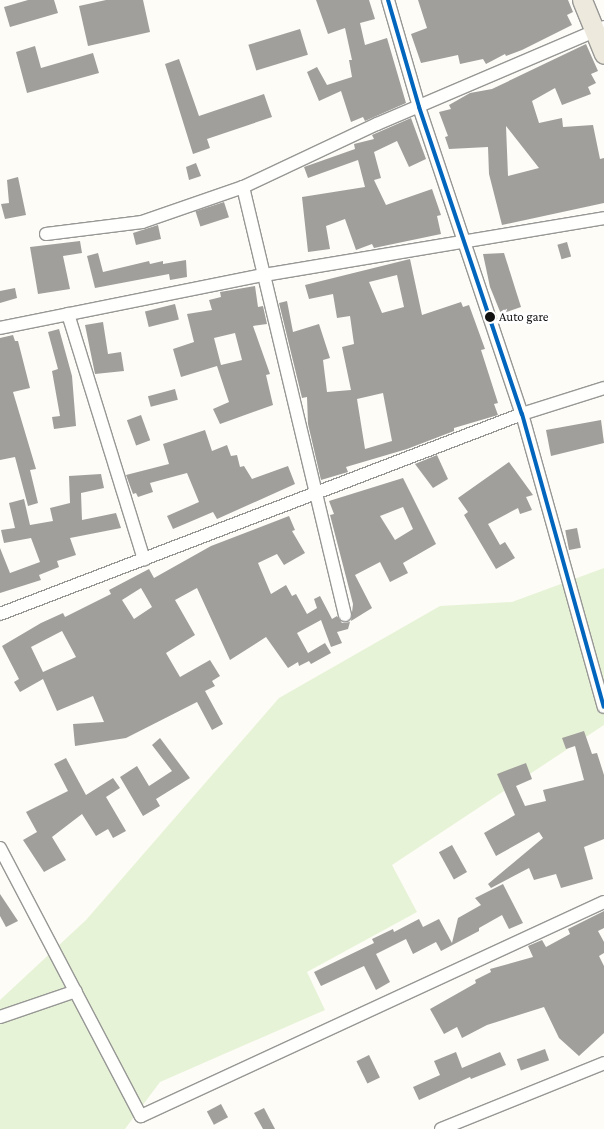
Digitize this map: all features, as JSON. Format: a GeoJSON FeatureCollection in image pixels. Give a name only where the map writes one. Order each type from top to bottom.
{"type":"FeatureCollection","features":[{"type":"Feature","properties":{"kind":"main road"},"geometry":{"type":"LineString","coordinates":[[582,0],[599,29],[604,54]]}},
{"type":"Feature","properties":{"kind":"street"},"geometry":{"type":"LineString","coordinates":[[388,0],[419,108],[522,414],[604,708]]}},
{"type":"Feature","properties":{"kind":"street"},"geometry":{"type":"LineString","coordinates":[[46,234],[142,222],[244,187],[599,29]]}},
{"type":"Feature","properties":{"kind":"street"},"geometry":{"type":"LineString","coordinates":[[244,187],[345,615]]}},
{"type":"Feature","properties":{"kind":"street"},"geometry":{"type":"LineString","coordinates":[[0,328],[264,275],[463,240],[604,218]]}},
{"type":"Feature","properties":{"kind":"street"},"geometry":{"type":"LineString","coordinates":[[68,314],[144,558]]}},
{"type":"Feature","properties":{"kind":"street"},"geometry":{"type":"LineString","coordinates":[[0,614],[522,414],[604,388]]}},
{"type":"Feature","properties":{"kind":"street"},"geometry":{"type":"LineString","coordinates":[[0,848],[141,1116],[604,902]]}},
{"type":"Feature","properties":{"kind":"street"},"geometry":{"type":"LineString","coordinates":[[0,1017],[76,991]]}},
{"type":"Feature","properties":{"kind":"street"},"geometry":{"type":"LineString","coordinates":[[441,1129],[604,1063]]}},
{"type":"Feature","properties":{"kind":"green space"},"geometry":{"type":"Polygon","coordinates":[[[604,568],[604,725],[392,865],[417,912],[307,972],[325,1010],[160,1082],[125,1129],[0,1129],[0,1000],[86,920],[279,698],[440,606],[512,602],[604,568]]]}},
{"type":"Feature","properties":{"kind":"building"},"geometry":{"type":"Polygon","coordinates":[[[28,0],[54,0],[58,13],[10,27],[4,7],[28,0]]]}},
{"type":"Feature","properties":{"kind":"building"},"geometry":{"type":"Polygon","coordinates":[[[106,0],[143,0],[150,32],[88,46],[79,6],[106,0]]]}},
{"type":"Feature","properties":{"kind":"building"},"geometry":{"type":"Polygon","coordinates":[[[316,0],[369,0],[375,19],[360,23],[365,45],[387,38],[406,103],[365,121],[363,117],[351,122],[341,91],[319,101],[307,72],[317,67],[327,85],[352,77],[349,60],[352,60],[345,28],[328,34],[316,0]]]}},
{"type":"Feature","properties":{"kind":"building"},"geometry":{"type":"Polygon","coordinates":[[[418,0],[568,0],[573,12],[567,15],[572,25],[522,50],[506,56],[505,54],[486,64],[483,59],[460,64],[458,55],[421,63],[411,34],[427,28],[418,0]]]}},
{"type":"Feature","properties":{"kind":"building"},"geometry":{"type":"Polygon","coordinates":[[[300,29],[308,55],[256,71],[248,45],[300,29]]]}},
{"type":"Feature","properties":{"kind":"building"},"geometry":{"type":"Polygon","coordinates":[[[586,44],[598,71],[591,74],[596,83],[588,87],[591,94],[562,105],[555,88],[532,101],[539,123],[562,118],[563,127],[593,125],[600,159],[604,158],[604,203],[502,225],[489,174],[488,147],[449,149],[445,137],[448,136],[439,112],[451,109],[449,105],[470,93],[492,89],[586,44]],[[506,126],[508,176],[539,168],[506,126]]]}},
{"type":"Feature","properties":{"kind":"building"},"geometry":{"type":"Polygon","coordinates":[[[35,46],[41,68],[93,53],[99,73],[27,93],[16,52],[35,46]]]}},
{"type":"Feature","properties":{"kind":"building"},"geometry":{"type":"Polygon","coordinates":[[[179,59],[199,116],[264,94],[272,117],[207,139],[210,148],[193,154],[165,64],[179,59]]]}},
{"type":"Feature","properties":{"kind":"building"},"geometry":{"type":"Polygon","coordinates":[[[411,118],[426,159],[409,167],[397,141],[374,152],[381,178],[374,180],[386,205],[432,189],[441,215],[437,216],[441,234],[374,248],[372,244],[356,250],[345,219],[326,226],[330,249],[308,252],[302,197],[365,187],[358,160],[308,178],[304,167],[355,149],[354,144],[374,139],[372,135],[411,118]]]}},
{"type":"Feature","properties":{"kind":"building"},"geometry":{"type":"Polygon","coordinates":[[[196,163],[201,176],[189,180],[186,167],[196,163]]]}},
{"type":"Feature","properties":{"kind":"building"},"geometry":{"type":"Polygon","coordinates":[[[18,177],[26,215],[5,219],[1,204],[9,203],[7,180],[18,177]]]}},
{"type":"Feature","properties":{"kind":"building"},"geometry":{"type":"Polygon","coordinates":[[[224,202],[229,217],[200,226],[195,211],[224,202]]]}},
{"type":"Feature","properties":{"kind":"building"},"geometry":{"type":"Polygon","coordinates":[[[158,225],[161,239],[136,245],[133,233],[158,225]]]}},
{"type":"Feature","properties":{"kind":"building"},"geometry":{"type":"Polygon","coordinates":[[[80,241],[82,253],[63,256],[70,289],[38,294],[30,247],[80,241]]]}},
{"type":"Feature","properties":{"kind":"building"},"geometry":{"type":"Polygon","coordinates":[[[567,242],[571,256],[562,259],[557,245],[567,242]]]}},
{"type":"Feature","properties":{"kind":"building"},"geometry":{"type":"Polygon","coordinates":[[[98,253],[103,272],[149,261],[150,264],[163,261],[163,264],[186,260],[187,277],[170,280],[169,274],[95,288],[87,256],[98,253]]]}},
{"type":"Feature","properties":{"kind":"building"},"geometry":{"type":"Polygon","coordinates":[[[504,253],[521,307],[501,314],[490,287],[483,254],[504,253]]]}},
{"type":"Feature","properties":{"kind":"building"},"geometry":{"type":"Polygon","coordinates":[[[410,259],[422,315],[461,302],[463,307],[469,305],[485,349],[481,350],[498,403],[494,404],[498,415],[454,428],[454,431],[407,449],[346,467],[348,472],[321,480],[308,424],[307,397],[302,398],[279,303],[287,301],[293,332],[319,324],[330,358],[323,360],[327,392],[351,390],[342,347],[354,344],[350,316],[337,318],[333,294],[309,299],[305,285],[410,259]],[[397,275],[369,282],[382,313],[404,307],[397,275]],[[383,393],[357,399],[365,449],[392,441],[383,393]]]}},
{"type":"Feature","properties":{"kind":"building"},"geometry":{"type":"Polygon","coordinates":[[[255,286],[258,307],[263,306],[267,324],[253,326],[270,374],[266,375],[273,405],[220,424],[213,409],[229,402],[217,366],[181,377],[173,349],[194,342],[187,314],[212,310],[209,300],[221,297],[220,292],[255,286]],[[235,333],[214,338],[221,365],[242,360],[235,333]]]}},
{"type":"Feature","properties":{"kind":"building"},"geometry":{"type":"Polygon","coordinates":[[[15,288],[17,298],[0,303],[0,291],[15,288]]]}},
{"type":"Feature","properties":{"kind":"building"},"geometry":{"type":"Polygon","coordinates":[[[175,304],[179,320],[149,327],[145,311],[175,304]]]}},
{"type":"Feature","properties":{"kind":"building"},"geometry":{"type":"Polygon","coordinates":[[[103,322],[108,354],[121,352],[124,371],[95,374],[85,325],[103,322]]]}},
{"type":"Feature","properties":{"kind":"building"},"geometry":{"type":"Polygon","coordinates":[[[59,329],[72,376],[76,426],[54,429],[52,417],[60,416],[52,371],[58,369],[48,332],[59,329]]]}},
{"type":"Feature","properties":{"kind":"building"},"geometry":{"type":"Polygon","coordinates":[[[13,335],[15,341],[18,341],[30,388],[13,392],[36,469],[30,470],[38,503],[28,506],[15,457],[0,460],[0,338],[13,335]]]}},
{"type":"Feature","properties":{"kind":"building"},"geometry":{"type":"Polygon","coordinates":[[[175,389],[178,400],[151,407],[148,396],[175,389]]]}},
{"type":"Feature","properties":{"kind":"building"},"geometry":{"type":"Polygon","coordinates":[[[141,415],[150,440],[136,446],[127,420],[141,415]]]}},
{"type":"Feature","properties":{"kind":"building"},"geometry":{"type":"Polygon","coordinates":[[[601,420],[604,443],[551,456],[546,430],[601,420]]]}},
{"type":"Feature","properties":{"kind":"building"},"geometry":{"type":"Polygon","coordinates":[[[205,430],[212,451],[227,445],[231,456],[237,455],[240,467],[244,466],[252,479],[288,466],[295,484],[217,519],[213,512],[173,529],[167,516],[199,502],[187,473],[150,483],[153,492],[138,497],[136,493],[133,494],[126,475],[169,464],[163,444],[205,430]]]}},
{"type":"Feature","properties":{"kind":"building"},"geometry":{"type":"Polygon","coordinates":[[[437,455],[448,479],[433,488],[415,464],[437,455]]]}},
{"type":"Feature","properties":{"kind":"building"},"geometry":{"type":"Polygon","coordinates":[[[509,462],[533,495],[526,497],[532,510],[520,514],[518,508],[488,524],[500,545],[505,542],[515,558],[496,569],[464,515],[468,512],[458,498],[509,462]]]}},
{"type":"Feature","properties":{"kind":"building"},"geometry":{"type":"Polygon","coordinates":[[[101,474],[104,488],[81,493],[82,520],[116,513],[121,528],[70,538],[76,555],[57,561],[59,567],[39,575],[41,580],[0,593],[0,548],[10,573],[40,562],[31,538],[4,543],[1,530],[15,528],[9,503],[24,499],[30,525],[53,521],[50,508],[70,503],[69,476],[101,474]]]}},
{"type":"Feature","properties":{"kind":"building"},"geometry":{"type":"Polygon","coordinates":[[[403,478],[436,544],[403,563],[408,573],[390,582],[380,562],[355,575],[372,608],[351,621],[353,604],[330,515],[334,514],[329,501],[403,478]],[[403,507],[380,516],[395,540],[413,529],[403,507]]]}},
{"type":"Feature","properties":{"kind":"building"},"geometry":{"type":"Polygon","coordinates":[[[289,516],[295,530],[292,531],[305,553],[284,565],[277,554],[258,563],[271,594],[286,585],[292,596],[296,594],[307,614],[317,608],[314,599],[320,596],[332,619],[337,616],[342,623],[350,622],[348,629],[337,632],[342,643],[331,647],[321,620],[297,633],[308,653],[325,643],[331,653],[311,664],[309,661],[299,666],[298,662],[288,668],[266,637],[230,660],[197,588],[175,600],[195,635],[166,653],[180,677],[210,660],[220,676],[212,681],[215,686],[205,691],[223,724],[212,730],[197,702],[126,738],[75,746],[73,724],[104,722],[93,696],[57,711],[43,679],[20,692],[14,682],[19,679],[2,646],[41,623],[63,613],[65,617],[111,594],[109,590],[149,569],[154,578],[211,546],[289,516]],[[141,588],[122,600],[134,619],[152,607],[141,588]],[[62,631],[31,647],[43,672],[76,657],[62,631]]]}},
{"type":"Feature","properties":{"kind":"building"},"geometry":{"type":"Polygon","coordinates":[[[577,528],[581,548],[569,550],[565,530],[577,528]]]}},
{"type":"Feature","properties":{"kind":"building"},"geometry":{"type":"Polygon","coordinates":[[[584,731],[592,754],[597,753],[604,775],[604,839],[584,847],[593,879],[561,888],[556,874],[534,880],[529,868],[491,888],[488,884],[543,838],[539,832],[496,856],[484,833],[515,815],[497,774],[526,763],[532,779],[516,786],[525,806],[546,801],[543,790],[584,780],[575,746],[566,749],[562,738],[584,731]]]}},
{"type":"Feature","properties":{"kind":"building"},"geometry":{"type":"Polygon","coordinates":[[[160,738],[190,778],[156,799],[160,806],[143,816],[120,777],[137,766],[149,786],[172,771],[152,745],[160,738]]]}},
{"type":"Feature","properties":{"kind":"building"},"geometry":{"type":"Polygon","coordinates":[[[66,758],[86,795],[113,778],[120,788],[106,797],[126,831],[113,838],[108,829],[96,836],[82,814],[52,837],[66,860],[44,872],[23,840],[37,832],[26,812],[68,791],[54,764],[66,758]]]}},
{"type":"Feature","properties":{"kind":"building"},"geometry":{"type":"Polygon","coordinates":[[[452,845],[467,872],[454,879],[439,852],[452,845]]]}},
{"type":"Feature","properties":{"kind":"building"},"geometry":{"type":"Polygon","coordinates":[[[503,884],[523,923],[509,929],[502,915],[479,928],[479,931],[441,951],[436,942],[413,954],[406,939],[376,954],[390,982],[376,990],[364,966],[321,986],[314,972],[374,943],[372,939],[393,929],[394,932],[419,919],[423,927],[439,919],[452,943],[458,918],[481,905],[475,898],[503,884]]]}},
{"type":"Feature","properties":{"kind":"building"},"geometry":{"type":"Polygon","coordinates":[[[0,894],[18,921],[6,927],[0,916],[0,894]]]}},
{"type":"Feature","properties":{"kind":"building"},"geometry":{"type":"Polygon","coordinates":[[[604,911],[604,928],[598,931],[604,942],[604,953],[599,956],[604,966],[604,1033],[579,1056],[559,1038],[544,1007],[487,1025],[462,1038],[457,1027],[444,1034],[430,1009],[476,983],[475,980],[491,972],[490,969],[533,957],[528,946],[542,940],[546,947],[570,934],[568,929],[604,911]]]}},
{"type":"Feature","properties":{"kind":"building"},"geometry":{"type":"Polygon","coordinates":[[[545,1049],[549,1060],[521,1071],[517,1059],[545,1049]]]}},
{"type":"Feature","properties":{"kind":"building"},"geometry":{"type":"Polygon","coordinates":[[[456,1052],[462,1068],[500,1052],[506,1065],[471,1079],[470,1077],[419,1100],[413,1087],[440,1075],[434,1061],[456,1052]]]}},
{"type":"Feature","properties":{"kind":"building"},"geometry":{"type":"Polygon","coordinates":[[[369,1055],[380,1077],[367,1084],[356,1061],[369,1055]]]}},
{"type":"Feature","properties":{"kind":"building"},"geometry":{"type":"Polygon","coordinates":[[[221,1104],[228,1117],[214,1125],[207,1112],[221,1104]]]}},
{"type":"Feature","properties":{"kind":"building"},"geometry":{"type":"Polygon","coordinates":[[[264,1108],[275,1129],[263,1129],[254,1113],[264,1108]]]}},
{"type":"Feature","properties":{"kind":"transit line"},"geometry":{"type":"LineString","coordinates":[[388,0],[419,107],[522,414],[604,707]]}},
{"type":"Feature","properties":{"kind":"place","name":"Auto gare"},"geometry":{"type":"Point","coordinates":[490,317]}}]}
